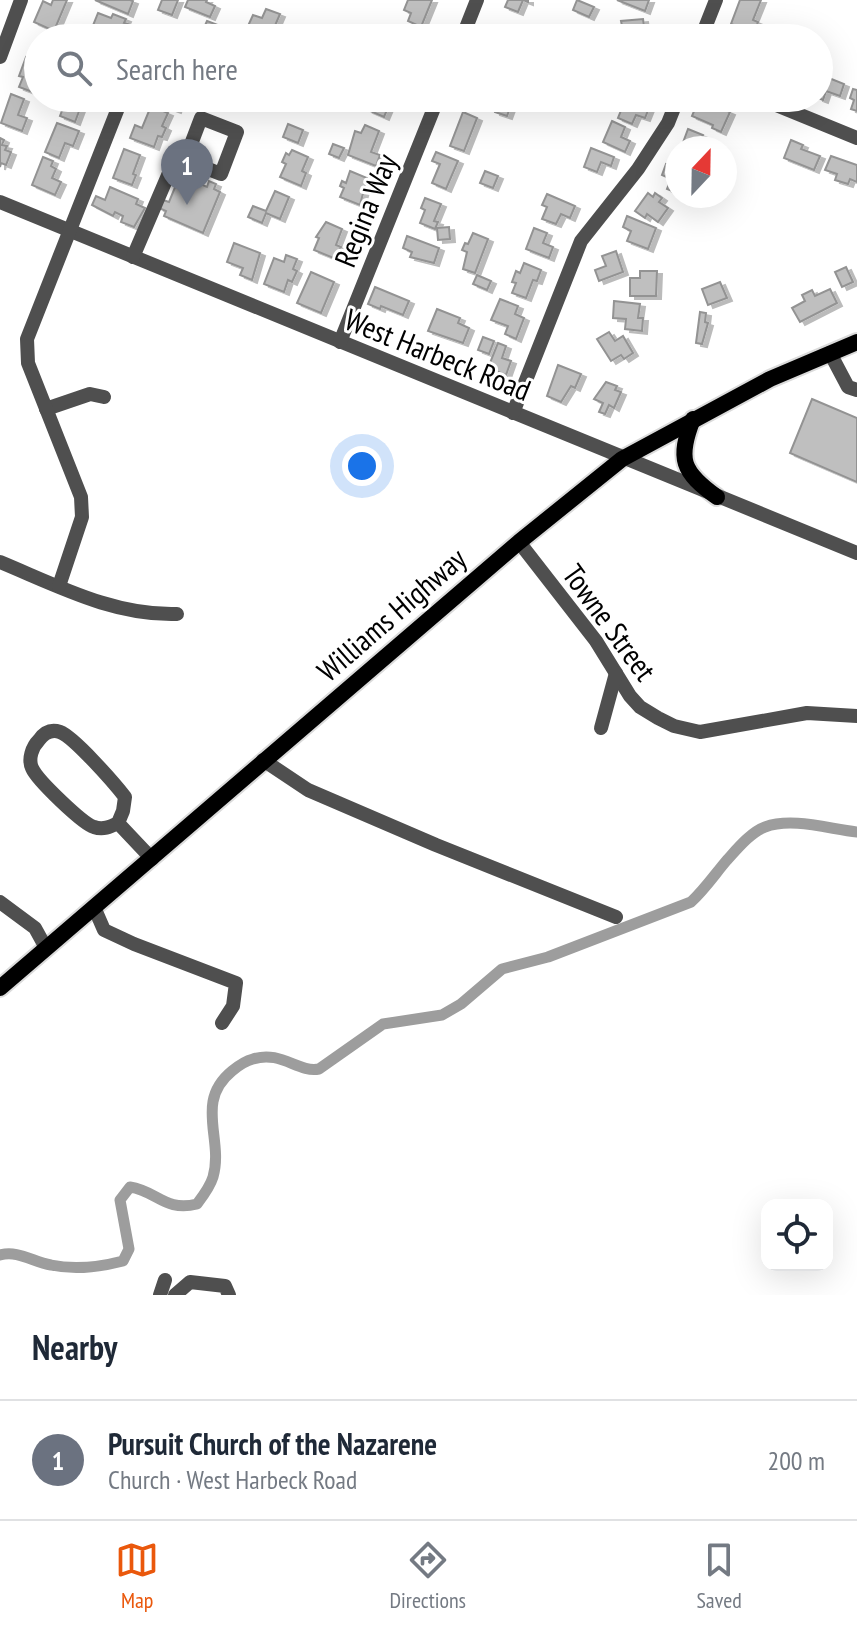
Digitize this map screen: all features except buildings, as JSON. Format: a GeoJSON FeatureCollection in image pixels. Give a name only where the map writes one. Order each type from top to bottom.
{"type":"FeatureCollection","features":[{"type":"Feature","properties":{"kind":"main road","name":"Williams Highway"},"geometry":{"type":"LineString","coordinates":[[0,988],[519,542],[622,459],[770,379],[857,342]]}},
{"type":"Feature","properties":{"kind":"main road"},"geometry":{"type":"LineString","coordinates":[[693,419],[685,441],[683,460],[694,480],[717,497]]}},
{"type":"Feature","properties":{"kind":"street"},"geometry":{"type":"LineString","coordinates":[[0,57],[21,0]]}},
{"type":"Feature","properties":{"kind":"street"},"geometry":{"type":"LineString","coordinates":[[468,24],[477,0]]}},
{"type":"Feature","properties":{"kind":"street"},"geometry":{"type":"LineString","coordinates":[[707,24],[716,0]]}},
{"type":"Feature","properties":{"kind":"street"},"geometry":{"type":"LineString","coordinates":[[59,586],[82,517],[81,497],[28,363],[27,339],[117,112]]}},
{"type":"Feature","properties":{"kind":"street","name":"Regina Way"},"geometry":{"type":"LineString","coordinates":[[340,342],[432,112]]}},
{"type":"Feature","properties":{"kind":"street"},"geometry":{"type":"LineString","coordinates":[[513,413],[581,241],[638,169],[672,112]]}},
{"type":"Feature","properties":{"kind":"street"},"geometry":{"type":"LineString","coordinates":[[793,112],[857,138]]}},
{"type":"Feature","properties":{"kind":"street"},"geometry":{"type":"LineString","coordinates":[[133,257],[172,166],[185,160]]}},
{"type":"Feature","properties":{"kind":"street","name":"West Harbeck Road"},"geometry":{"type":"LineString","coordinates":[[0,202],[857,553]]}},
{"type":"Feature","properties":{"kind":"street"},"geometry":{"type":"LineString","coordinates":[[830,353],[848,387],[857,390]]}},
{"type":"Feature","properties":{"kind":"street"},"geometry":{"type":"LineString","coordinates":[[46,409],[90,394],[104,397]]}},
{"type":"Feature","properties":{"kind":"street","name":"Towne Street"},"geometry":{"type":"LineString","coordinates":[[519,542],[596,641],[640,707],[674,726],[700,732],[807,713],[857,716]]}},
{"type":"Feature","properties":{"kind":"street"},"geometry":{"type":"LineString","coordinates":[[0,562],[111,607],[150,615],[177,614]]}},
{"type":"Feature","properties":{"kind":"street"},"geometry":{"type":"LineString","coordinates":[[601,728],[616,673]]}},
{"type":"Feature","properties":{"kind":"street"},"geometry":{"type":"LineString","coordinates":[[50,731],[59,731],[72,739],[116,785],[125,797],[118,823],[103,829],[91,827],[32,770],[30,758],[40,738],[50,731]]}},
{"type":"Feature","properties":{"kind":"street"},"geometry":{"type":"LineString","coordinates":[[263,760],[308,790],[616,917]]}},
{"type":"Feature","properties":{"kind":"street"},"geometry":{"type":"LineString","coordinates":[[118,823],[152,859]]}},
{"type":"Feature","properties":{"kind":"street"},"geometry":{"type":"LineString","coordinates":[[0,902],[35,928],[46,948]]}},
{"type":"Feature","properties":{"kind":"street"},"geometry":{"type":"LineString","coordinates":[[94,907],[104,930],[236,983],[233,1006],[222,1023]]}},
{"type":"Feature","properties":{"kind":"street"},"geometry":{"type":"LineString","coordinates":[[160,1295],[165,1280]]}},
{"type":"Feature","properties":{"kind":"street"},"geometry":{"type":"LineString","coordinates":[[175,1295],[190,1282],[225,1286],[229,1295]]}},
{"type":"Feature","properties":{"kind":"waterway"},"geometry":{"type":"LineString","coordinates":[[0,1255],[13,1254],[44,1264],[69,1267],[123,1261],[129,1249],[120,1200],[130,1187],[169,1203],[197,1204],[212,1181],[215,1163],[212,1121],[215,1095],[221,1083],[244,1062],[272,1057],[304,1068],[319,1069],[383,1024],[442,1015],[461,1004],[502,969],[548,957],[691,902],[740,846],[765,827],[799,823],[857,832]]}},
{"type":"Feature","properties":{"kind":"place","name":"Pursuit Church of the Nazarene"},"geometry":{"type":"Point","coordinates":[187,205]}}]}
